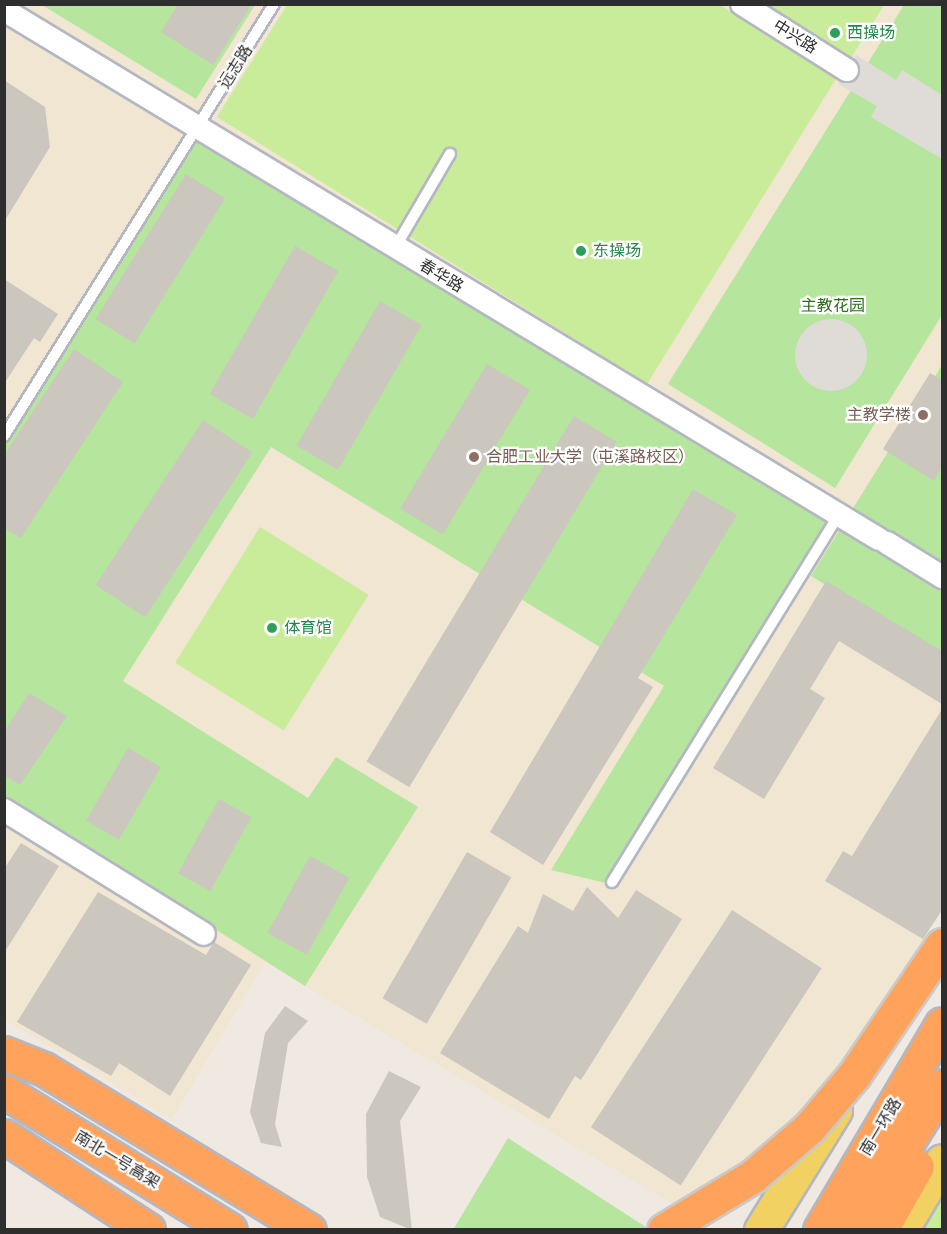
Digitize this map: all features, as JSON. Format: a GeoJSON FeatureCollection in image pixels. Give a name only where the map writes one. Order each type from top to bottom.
{"type":"FeatureCollection","features":[{"type":"Feature","properties":{"kind":"highway"},"geometry":{"type":"LineString","coordinates":[[664,1230],[753,1176],[809,1128],[854,1075],[942,945]]}},
{"type":"Feature","properties":{"kind":"highway","name":"南一环路"},"geometry":{"type":"LineString","coordinates":[[820,1230],[942,1024]]}},
{"type":"Feature","properties":{"kind":"highway"},"geometry":{"type":"LineString","coordinates":[[4,1053],[44,1069],[309,1230]]}},
{"type":"Feature","properties":{"kind":"highway"},"geometry":{"type":"LineString","coordinates":[[4,1066],[271,1230]]}},
{"type":"Feature","properties":{"kind":"highway","name":"南一环路"},"geometry":{"type":"LineString","coordinates":[[853,1230],[942,1086]]}},
{"type":"Feature","properties":{"kind":"highway","name":"南北一号高架"},"geometry":{"type":"LineString","coordinates":[[4,1091],[230,1230]]}},
{"type":"Feature","properties":{"kind":"highway","name":"南北一号高架"},"geometry":{"type":"LineString","coordinates":[[4,1116],[191,1230]]}},
{"type":"Feature","properties":{"kind":"highway"},"geometry":{"type":"LineString","coordinates":[[881,1230],[942,1125]]}},
{"type":"Feature","properties":{"kind":"highway"},"geometry":{"type":"LineString","coordinates":[[4,1136],[146,1230]]}},
{"type":"Feature","properties":{"kind":"highway"},"geometry":{"type":"LineString","coordinates":[[4,1145],[146,1230]]}},
{"type":"Feature","properties":{"kind":"main road"},"geometry":{"type":"LineString","coordinates":[[761,1230],[942,931]]}},
{"type":"Feature","properties":{"kind":"main road"},"geometry":{"type":"LineString","coordinates":[[901,1230],[942,1161]]}},
{"type":"Feature","properties":{"kind":"street","name":"中兴路"},"geometry":{"type":"LineString","coordinates":[[742,4],[847,70]]}},
{"type":"Feature","properties":{"kind":"street","name":"春华路"},"geometry":{"type":"LineString","coordinates":[[4,10],[395,249],[942,577]]}},
{"type":"Feature","properties":{"kind":"street"},"geometry":{"type":"LineString","coordinates":[[4,810],[204,934]]}},
{"type":"Feature","properties":{"kind":"lane","name":"远志路"},"geometry":{"type":"LineString","coordinates":[[4,436],[274,4]]}},
{"type":"Feature","properties":{"kind":"lane"},"geometry":{"type":"LineString","coordinates":[[395,249],[450,154]]}},
{"type":"Feature","properties":{"kind":"lane"},"geometry":{"type":"LineString","coordinates":[[612,882],[839,515]]}},
{"type":"Feature","properties":{"kind":"shaded area","name":"合肥工业大学（屯溪路校区）"},"geometry":{"type":"Polygon","coordinates":[[[5,5],[942,5],[942,910],[785,1166],[676,1206],[265,962],[172,1119],[5,1020],[5,5]]]}},
{"type":"Feature","properties":{"kind":"shaded area"},"geometry":{"type":"Polygon","coordinates":[[[856,55],[896,80],[902,70],[942,95],[942,159],[871,117],[877,106],[838,84],[856,55]]]}},
{"type":"Feature","properties":{"kind":"shaded area"},"geometry":{"type":"Polygon","coordinates":[[[838,319],[857,329],[865,341],[867,355],[865,369],[857,381],[845,389],[824,391],[805,381],[797,369],[795,348],[805,329],[817,321],[838,319]]]}},
{"type":"Feature","properties":{"kind":"green space"},"geometry":{"type":"Polygon","coordinates":[[[42,5],[255,5],[196,99],[42,5]]]}},
{"type":"Feature","properties":{"kind":"green space","name":"东操场"},"geometry":{"type":"Polygon","coordinates":[[[287,5],[720,5],[837,77],[647,384],[217,117],[287,5]]]}},
{"type":"Feature","properties":{"kind":"green space","name":"西操场"},"geometry":{"type":"Polygon","coordinates":[[[757,5],[884,5],[849,61],[757,5]]]}},
{"type":"Feature","properties":{"kind":"green space","name":"主教花园"},"geometry":{"type":"Polygon","coordinates":[[[904,5],[942,5],[942,315],[835,488],[668,384],[904,5]]]}},
{"type":"Feature","properties":{"kind":"green space"},"geometry":{"type":"Polygon","coordinates":[[[197,129],[839,515],[606,883],[551,870],[664,686],[271,447],[123,681],[308,798],[336,757],[418,807],[305,986],[5,796],[4,434],[197,129]]]}},
{"type":"Feature","properties":{"kind":"green space"},"geometry":{"type":"Polygon","coordinates":[[[942,365],[942,656],[811,576],[942,365]]]}},
{"type":"Feature","properties":{"kind":"green space","name":"体育馆"},"geometry":{"type":"Polygon","coordinates":[[[260,527],[369,595],[284,731],[175,663],[260,527]]]}},
{"type":"Feature","properties":{"kind":"green space"},"geometry":{"type":"Polygon","coordinates":[[[508,1138],[649,1229],[453,1230],[508,1138]]]}},
{"type":"Feature","properties":{"kind":"green space"},"geometry":{"type":"Polygon","coordinates":[[[942,1161],[942,1229],[901,1229],[942,1161]]]}},
{"type":"Feature","properties":{"kind":"building"},"geometry":{"type":"Polygon","coordinates":[[[178,4],[252,4],[213,65],[161,32],[178,4]]]}},
{"type":"Feature","properties":{"kind":"building"},"geometry":{"type":"Polygon","coordinates":[[[4,80],[45,107],[50,147],[4,222],[4,80]]]}},
{"type":"Feature","properties":{"kind":"building"},"geometry":{"type":"Polygon","coordinates":[[[186,174],[225,198],[134,343],[95,319],[186,174]]]}},
{"type":"Feature","properties":{"kind":"building"},"geometry":{"type":"Polygon","coordinates":[[[295,246],[338,271],[253,419],[210,394],[295,246]]]}},
{"type":"Feature","properties":{"kind":"building"},"geometry":{"type":"Polygon","coordinates":[[[4,279],[58,314],[40,342],[34,338],[4,384],[4,279]]]}},
{"type":"Feature","properties":{"kind":"building"},"geometry":{"type":"Polygon","coordinates":[[[380,301],[422,325],[338,470],[296,446],[380,301]]]}},
{"type":"Feature","properties":{"kind":"building"},"geometry":{"type":"Polygon","coordinates":[[[74,349],[123,382],[21,538],[4,528],[4,455],[74,349]]]}},
{"type":"Feature","properties":{"kind":"building"},"geometry":{"type":"Polygon","coordinates":[[[487,364],[530,390],[443,535],[400,509],[487,364]]]}},
{"type":"Feature","properties":{"kind":"building","name":"主教学楼"},"geometry":{"type":"Polygon","coordinates":[[[930,373],[942,380],[942,467],[934,481],[883,449],[930,373]]]}},
{"type":"Feature","properties":{"kind":"building"},"geometry":{"type":"Polygon","coordinates":[[[574,416],[617,442],[409,787],[366,761],[574,416]]]}},
{"type":"Feature","properties":{"kind":"building"},"geometry":{"type":"Polygon","coordinates":[[[203,420],[252,452],[145,617],[96,585],[203,420]]]}},
{"type":"Feature","properties":{"kind":"building"},"geometry":{"type":"Polygon","coordinates":[[[693,489],[737,515],[638,678],[653,687],[543,865],[490,832],[693,489]]]}},
{"type":"Feature","properties":{"kind":"building"},"geometry":{"type":"Polygon","coordinates":[[[826,581],[942,651],[942,704],[839,641],[810,689],[825,698],[764,799],[713,768],[826,581]]]}},
{"type":"Feature","properties":{"kind":"building"},"geometry":{"type":"Polygon","coordinates":[[[29,693],[67,716],[20,785],[4,776],[4,732],[29,693]]]}},
{"type":"Feature","properties":{"kind":"building"},"geometry":{"type":"Polygon","coordinates":[[[942,709],[942,910],[923,939],[825,881],[843,851],[852,856],[942,709]]]}},
{"type":"Feature","properties":{"kind":"building"},"geometry":{"type":"Polygon","coordinates":[[[128,748],[161,767],[119,840],[86,821],[128,748]]]}},
{"type":"Feature","properties":{"kind":"building"},"geometry":{"type":"Polygon","coordinates":[[[219,799],[251,817],[210,891],[178,873],[219,799]]]}},
{"type":"Feature","properties":{"kind":"building"},"geometry":{"type":"Polygon","coordinates":[[[21,843],[59,866],[4,953],[4,869],[21,843]]]}},
{"type":"Feature","properties":{"kind":"building"},"geometry":{"type":"Polygon","coordinates":[[[467,852],[511,878],[427,1024],[382,998],[467,852]]]}},
{"type":"Feature","properties":{"kind":"building"},"geometry":{"type":"Polygon","coordinates":[[[310,856],[349,878],[307,955],[267,933],[310,856]]]}},
{"type":"Feature","properties":{"kind":"building"},"geometry":{"type":"Polygon","coordinates":[[[587,887],[618,918],[636,890],[682,919],[581,1080],[575,1076],[549,1119],[440,1053],[518,926],[528,933],[543,894],[573,911],[587,887]]]}},
{"type":"Feature","properties":{"kind":"building"},"geometry":{"type":"Polygon","coordinates":[[[98,892],[206,955],[214,942],[251,965],[170,1096],[119,1063],[111,1076],[17,1022],[98,892]]]}},
{"type":"Feature","properties":{"kind":"building"},"geometry":{"type":"Polygon","coordinates":[[[732,910],[822,968],[681,1185],[591,1127],[732,910]]]}},
{"type":"Feature","properties":{"kind":"building"},"geometry":{"type":"Polygon","coordinates":[[[285,1006],[308,1021],[288,1043],[275,1124],[282,1147],[261,1143],[250,1112],[265,1033],[285,1006]]]}},
{"type":"Feature","properties":{"kind":"building"},"geometry":{"type":"Polygon","coordinates":[[[389,1071],[421,1087],[400,1121],[412,1230],[380,1217],[367,1177],[366,1114],[389,1071]]]}},
{"type":"Feature","properties":{"kind":"place","name":"西操场"},"geometry":{"type":"Point","coordinates":[835,33]}},
{"type":"Feature","properties":{"kind":"place","name":"东操场"},"geometry":{"type":"Point","coordinates":[581,251]}},
{"type":"Feature","properties":{"kind":"place","name":"主教学楼"},"geometry":{"type":"Point","coordinates":[923,415]}},
{"type":"Feature","properties":{"kind":"place","name":"合肥工业大学（屯溪路校区）"},"geometry":{"type":"Point","coordinates":[474,457]}},
{"type":"Feature","properties":{"kind":"place","name":"体育馆"},"geometry":{"type":"Point","coordinates":[272,628]}}]}
